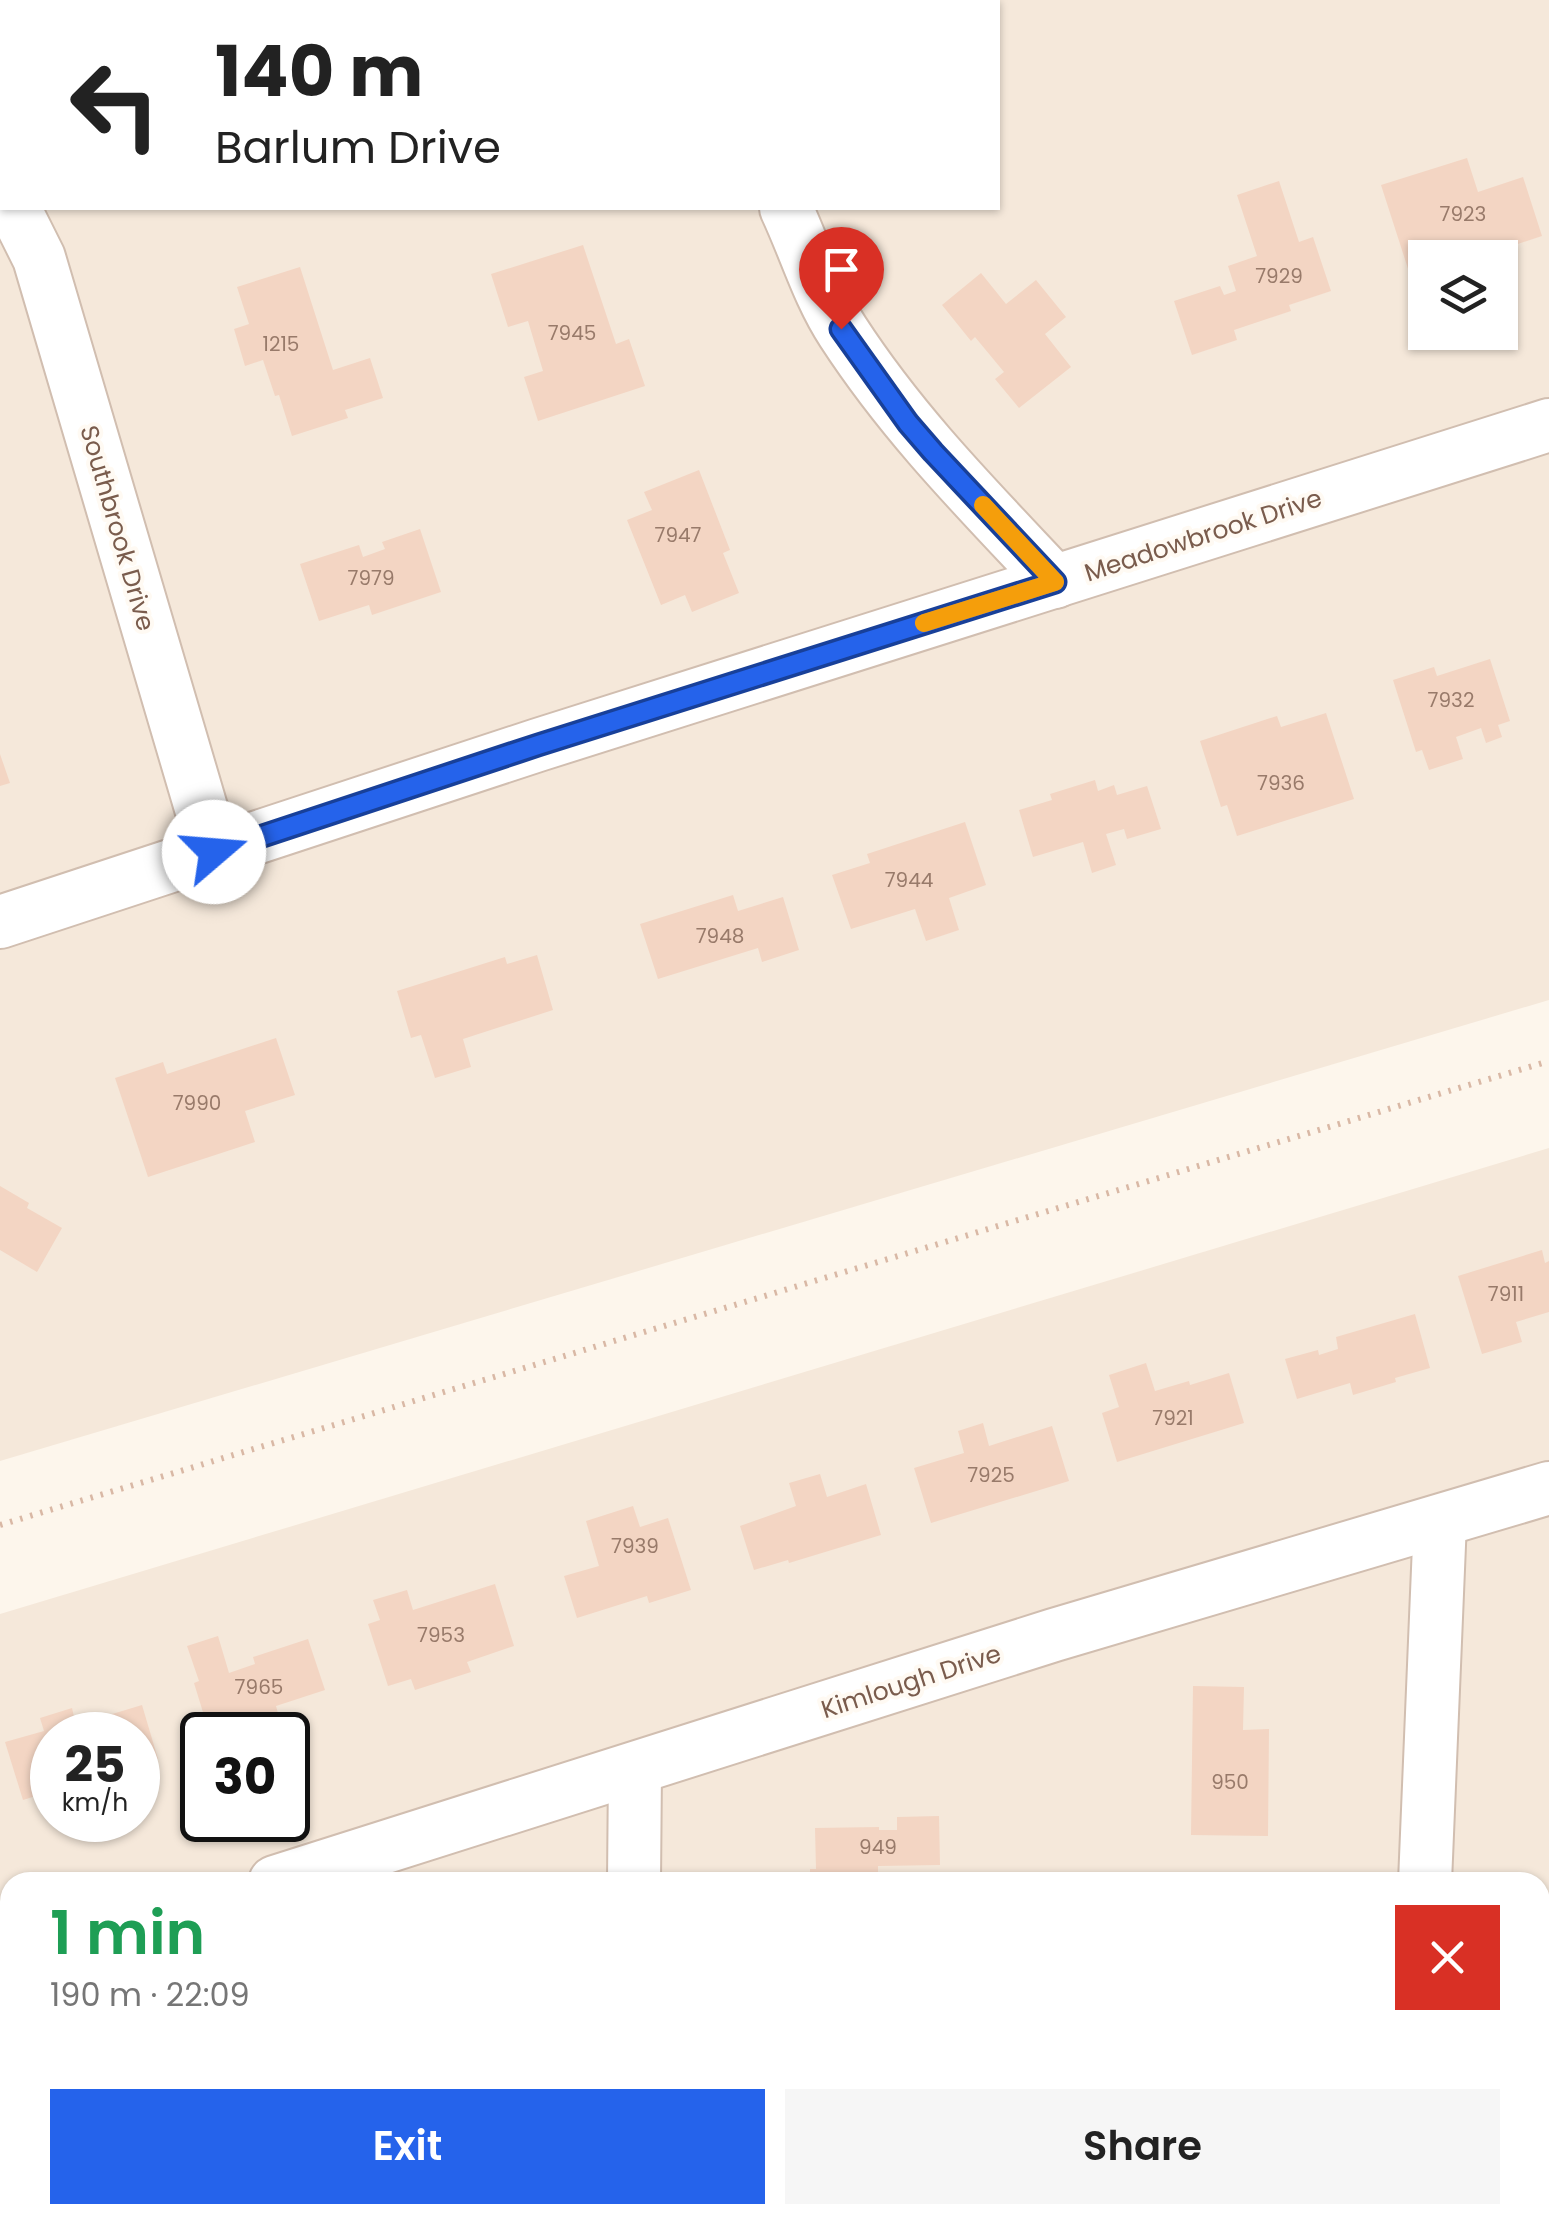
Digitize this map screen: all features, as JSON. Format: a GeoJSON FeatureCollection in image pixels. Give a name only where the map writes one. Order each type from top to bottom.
{"type":"FeatureCollection","features":[{"type":"Feature","properties":{"kind":"street","name":"Southbrook Drive"},"geometry":{"type":"LineString","coordinates":[[15,210],[38,258],[214,852]]}},
{"type":"Feature","properties":{"kind":"street"},"geometry":{"type":"LineString","coordinates":[[787,210],[841,329],[908,423],[1055,582]]}},
{"type":"Feature","properties":{"kind":"street","name":"Meadowbrook Drive"},"geometry":{"type":"LineString","coordinates":[[0,922],[538,745],[1549,426]]}},
{"type":"Feature","properties":{"kind":"street","name":"Kimlough Drive"},"geometry":{"type":"LineString","coordinates":[[307,1872],[1054,1636],[1549,1488]]}},
{"type":"Feature","properties":{"kind":"street"},"geometry":{"type":"LineString","coordinates":[[1425,1872],[1440,1521]]}},
{"type":"Feature","properties":{"kind":"street"},"geometry":{"type":"LineString","coordinates":[[634,1872],[635,1770]]}},
{"type":"Feature","properties":{"kind":"path"},"geometry":{"type":"LineString","coordinates":[[0,1525],[1549,1061]]}},
{"type":"Feature","properties":{"kind":"shaded area"},"geometry":{"type":"Polygon","coordinates":[[[1000,0],[1549,0],[1549,1000],[0,1461],[0,210],[1000,210],[1000,0]]]}},
{"type":"Feature","properties":{"kind":"shaded area"},"geometry":{"type":"Polygon","coordinates":[[[1549,1148],[1549,1872],[0,1872],[0,1614],[1549,1148]]]}},
{"type":"Feature","properties":{"kind":"building"},"geometry":{"type":"Polygon","coordinates":[[[1467,158],[1478,192],[1523,177],[1542,236],[1518,244],[1518,240],[1408,240],[1408,269],[1381,185],[1467,158]]]}},
{"type":"Feature","properties":{"kind":"building"},"geometry":{"type":"Polygon","coordinates":[[[1279,181],[1299,242],[1313,237],[1331,291],[1289,305],[1291,311],[1234,330],[1237,340],[1192,355],[1174,301],[1220,286],[1224,295],[1236,291],[1228,266],[1257,256],[1237,195],[1279,181]]]}},
{"type":"Feature","properties":{"kind":"building"},"geometry":{"type":"Polygon","coordinates":[[[583,245],[616,344],[629,339],[645,386],[538,421],[524,377],[543,371],[528,321],[508,327],[491,274],[583,245]]]}},
{"type":"Feature","properties":{"kind":"building"},"geometry":{"type":"Polygon","coordinates":[[[300,267],[333,370],[370,358],[383,398],[345,410],[348,418],[292,436],[263,360],[245,366],[234,329],[249,324],[237,287],[300,267]]]}},
{"type":"Feature","properties":{"kind":"building"},"geometry":{"type":"Polygon","coordinates":[[[981,273],[1006,304],[1036,280],[1066,317],[1045,334],[1071,367],[1019,408],[995,379],[1004,372],[975,337],[971,341],[942,305],[981,273]]]}},
{"type":"Feature","properties":{"kind":"building"},"geometry":{"type":"Polygon","coordinates":[[[699,470],[730,550],[723,553],[739,593],[692,612],[685,595],[661,605],[627,520],[652,510],[644,492],[699,470]]]}},
{"type":"Feature","properties":{"kind":"building"},"geometry":{"type":"Polygon","coordinates":[[[420,529],[441,592],[372,615],[369,605],[319,621],[300,564],[359,545],[363,557],[385,549],[382,542],[420,529]]]}},
{"type":"Feature","properties":{"kind":"building"},"geometry":{"type":"Polygon","coordinates":[[[1490,659],[1510,721],[1498,725],[1502,737],[1486,743],[1481,728],[1456,737],[1463,759],[1429,770],[1422,750],[1416,752],[1393,680],[1434,667],[1437,676],[1490,659]]]}},
{"type":"Feature","properties":{"kind":"building"},"geometry":{"type":"Polygon","coordinates":[[[1326,713],[1354,799],[1237,836],[1227,805],[1221,807],[1200,741],[1277,716],[1281,727],[1326,713]]]}},
{"type":"Feature","properties":{"kind":"building"},"geometry":{"type":"Polygon","coordinates":[[[0,754],[10,783],[0,786],[0,754]]]}},
{"type":"Feature","properties":{"kind":"building"},"geometry":{"type":"Polygon","coordinates":[[[1095,780],[1098,791],[1114,785],[1117,795],[1147,786],[1161,829],[1127,839],[1124,829],[1106,834],[1116,865],[1092,873],[1083,842],[1033,857],[1019,810],[1052,800],[1050,794],[1095,780]]]}},
{"type":"Feature","properties":{"kind":"building"},"geometry":{"type":"Polygon","coordinates":[[[965,822],[986,885],[949,898],[959,930],[926,941],[915,909],[851,929],[832,875],[870,863],[867,854],[965,822]]]}},
{"type":"Feature","properties":{"kind":"building"},"geometry":{"type":"Polygon","coordinates":[[[733,895],[738,911],[783,897],[799,950],[762,962],[758,948],[658,979],[640,924],[733,895]]]}},
{"type":"Feature","properties":{"kind":"building"},"geometry":{"type":"Polygon","coordinates":[[[537,955],[553,1010],[463,1039],[471,1067],[435,1078],[421,1035],[411,1038],[397,991],[505,957],[507,964],[537,955]]]}},
{"type":"Feature","properties":{"kind":"building"},"geometry":{"type":"Polygon","coordinates":[[[276,1038],[295,1095],[245,1111],[255,1142],[148,1177],[115,1078],[163,1062],[167,1074],[276,1038]]]}},
{"type":"Feature","properties":{"kind":"building"},"geometry":{"type":"Polygon","coordinates":[[[0,1186],[29,1203],[27,1208],[62,1228],[37,1272],[0,1250],[0,1186]]]}},
{"type":"Feature","properties":{"kind":"building"},"geometry":{"type":"Polygon","coordinates":[[[1542,1250],[1545,1263],[1549,1261],[1549,1312],[1516,1322],[1522,1342],[1482,1354],[1458,1276],[1542,1250]]]}},
{"type":"Feature","properties":{"kind":"building"},"geometry":{"type":"Polygon","coordinates":[[[1415,1314],[1430,1368],[1353,1395],[1350,1383],[1297,1399],[1285,1359],[1338,1349],[1336,1337],[1415,1314]]]}},
{"type":"Feature","properties":{"kind":"building"},"geometry":{"type":"Polygon","coordinates":[[[1146,1363],[1155,1391],[1229,1373],[1244,1423],[1117,1462],[1102,1413],[1119,1407],[1109,1375],[1146,1363]]]}},
{"type":"Feature","properties":{"kind":"building"},"geometry":{"type":"Polygon","coordinates":[[[983,1423],[989,1446],[1052,1426],[1069,1481],[931,1523],[914,1468],[964,1453],[958,1431],[983,1423]]]}},
{"type":"Feature","properties":{"kind":"building"},"geometry":{"type":"Polygon","coordinates":[[[820,1474],[827,1497],[866,1484],[881,1535],[754,1570],[740,1526],[796,1506],[789,1483],[820,1474]]]}},
{"type":"Feature","properties":{"kind":"building"},"geometry":{"type":"Polygon","coordinates":[[[633,1506],[640,1527],[668,1518],[691,1590],[649,1603],[647,1596],[577,1618],[564,1576],[599,1566],[586,1521],[633,1506]]]}},
{"type":"Feature","properties":{"kind":"building"},"geometry":{"type":"Polygon","coordinates":[[[495,1584],[514,1646],[467,1662],[471,1672],[415,1690],[411,1679],[388,1686],[368,1624],[380,1620],[373,1600],[407,1590],[413,1610],[495,1584]]]}},
{"type":"Feature","properties":{"kind":"building"},"geometry":{"type":"Polygon","coordinates":[[[218,1636],[229,1673],[255,1664],[253,1657],[308,1639],[325,1690],[276,1706],[278,1712],[203,1712],[194,1683],[199,1681],[187,1646],[218,1636]]]}},
{"type":"Feature","properties":{"kind":"building"},"geometry":{"type":"Polygon","coordinates":[[[1193,1686],[1244,1687],[1243,1730],[1269,1729],[1268,1836],[1191,1835],[1193,1686]]]}},
{"type":"Feature","properties":{"kind":"building"},"geometry":{"type":"Polygon","coordinates":[[[142,1705],[144,1712],[119,1712],[142,1705]]]}},
{"type":"Feature","properties":{"kind":"building"},"geometry":{"type":"Polygon","coordinates":[[[30,1735],[30,1798],[23,1800],[5,1742],[30,1735]]]}},
{"type":"Feature","properties":{"kind":"building"},"geometry":{"type":"Polygon","coordinates":[[[939,1816],[940,1865],[878,1866],[878,1872],[810,1872],[816,1869],[815,1828],[897,1830],[897,1817],[939,1816]]]}},
{"type":"Feature","properties":{"kind":"slow traffic"},"geometry":{"type":"LineString","coordinates":[[924,623],[1055,582],[983,505]]}},
{"type":"Feature","properties":{"kind":"route"},"geometry":{"type":"LineString","coordinates":[[214,852],[1055,582],[908,423],[841,329]]}}]}
